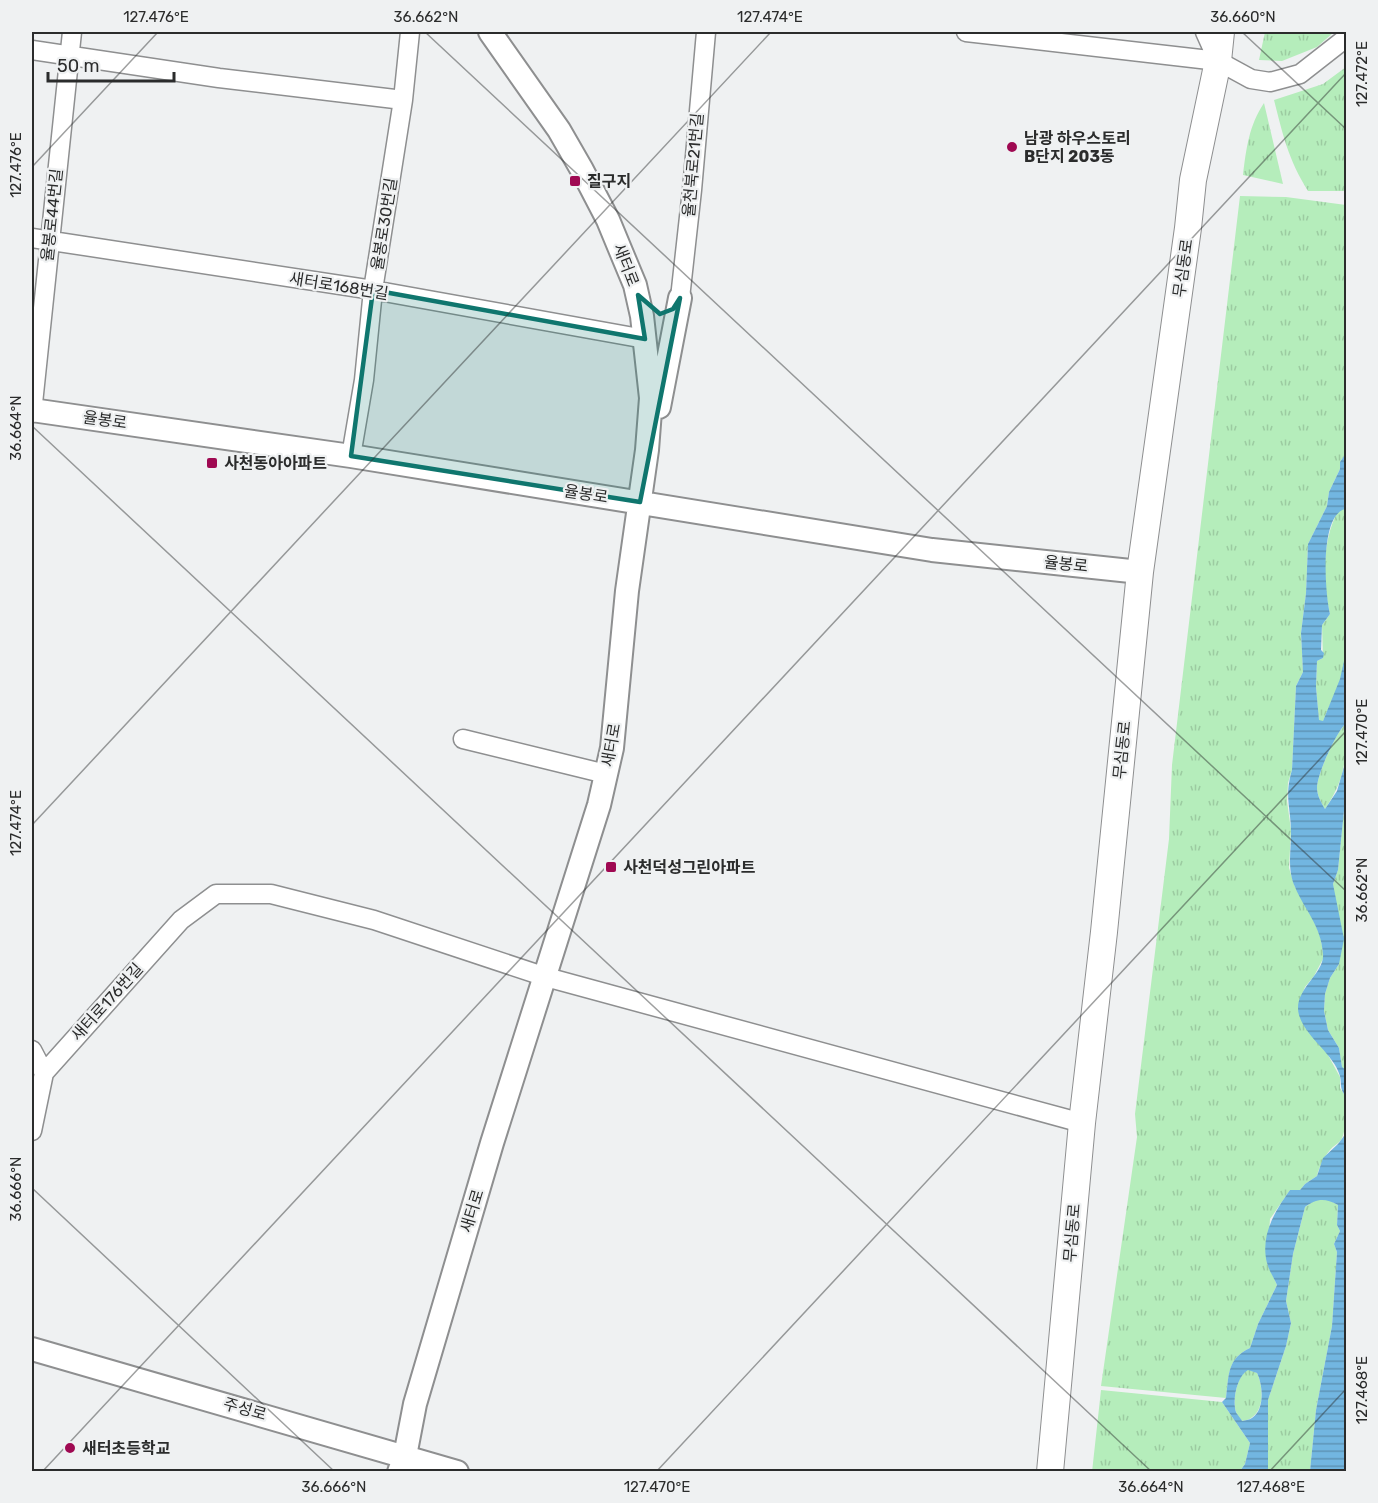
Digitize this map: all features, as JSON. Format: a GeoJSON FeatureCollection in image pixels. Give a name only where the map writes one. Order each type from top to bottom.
{"type":"FeatureCollection","features":[{"type":"Feature","properties":{"kind":"main road","name":"무심동로"},"geometry":{"type":"LineString","coordinates":[[1050,1472],[1082,1123],[1104,932],[1140,572],[1193,180],[1218,61],[1221,32]]}},
{"type":"Feature","properties":{"kind":"street","name":"율봉로44번길"},"geometry":{"type":"LineString","coordinates":[[32,411],[41,239],[72,32]]}},
{"type":"Feature","properties":{"kind":"street","name":"율봉로30번길"},"geometry":{"type":"LineString","coordinates":[[351,456],[364,380],[373,290],[403,100],[410,32]]}},
{"type":"Feature","properties":{"kind":"street","name":"새터로"},"geometry":{"type":"LineString","coordinates":[[402,1464],[415,1404],[492,1143],[546,977],[606,774],[612,748],[627,591],[644,473],[651,398],[638,295],[608,220],[559,130],[490,32]]}},
{"type":"Feature","properties":{"kind":"street","name":"율천북로21번길"},"geometry":{"type":"LineString","coordinates":[[680,298],[706,32]]}},
{"type":"Feature","properties":{"kind":"street"},"geometry":{"type":"LineString","coordinates":[[966,32],[1218,61],[1251,79],[1270,82],[1300,74],[1347,38]]}},
{"type":"Feature","properties":{"kind":"street"},"geometry":{"type":"LineString","coordinates":[[1205,32],[1218,61]]}},
{"type":"Feature","properties":{"kind":"street"},"geometry":{"type":"LineString","coordinates":[[32,50],[219,78],[403,100]]}},
{"type":"Feature","properties":{"kind":"street","name":"새터로168번길"},"geometry":{"type":"LineString","coordinates":[[41,239],[373,290],[645,339]]}},
{"type":"Feature","properties":{"kind":"street"},"geometry":{"type":"LineString","coordinates":[[638,295],[654,312],[660,314],[673,309],[680,298]]}},
{"type":"Feature","properties":{"kind":"street"},"geometry":{"type":"LineString","coordinates":[[644,473],[662,397],[680,298]]}},
{"type":"Feature","properties":{"kind":"street","name":"율봉로"},"geometry":{"type":"LineString","coordinates":[[32,411],[351,456],[932,550],[1140,572]]}},
{"type":"Feature","properties":{"kind":"street"},"geometry":{"type":"LineString","coordinates":[[463,739],[606,774]]}},
{"type":"Feature","properties":{"kind":"street","name":"새터로176번길"},"geometry":{"type":"LineString","coordinates":[[44,1072],[181,920],[216,894],[271,894],[374,920],[546,977]]}},
{"type":"Feature","properties":{"kind":"street"},"geometry":{"type":"LineString","coordinates":[[546,977],[1082,1123]]}},
{"type":"Feature","properties":{"kind":"street"},"geometry":{"type":"LineString","coordinates":[[32,1050],[44,1072],[32,1131]]}},
{"type":"Feature","properties":{"kind":"street","name":"주성로"},"geometry":{"type":"LineString","coordinates":[[32,1349],[402,1464],[457,1472]]}},
{"type":"Feature","properties":{"kind":"highlighted area"},"geometry":{"type":"Polygon","coordinates":[[[373,290],[645,339],[638,295],[660,314],[673,309],[680,298],[640,502],[351,456],[373,290]]]}},
{"type":"Feature","properties":{"kind":"green space"},"geometry":{"type":"Polygon","coordinates":[[[1265,32],[1334,32],[1317,47],[1282,61],[1259,60],[1265,32]]]}},
{"type":"Feature","properties":{"kind":"green space"},"geometry":{"type":"Polygon","coordinates":[[[1346,67],[1346,191],[1308,191],[1283,136],[1274,100],[1323,84],[1346,67]]]}},
{"type":"Feature","properties":{"kind":"green space"},"geometry":{"type":"Polygon","coordinates":[[[1264,103],[1283,184],[1243,175],[1252,129],[1264,103]]]}},
{"type":"Feature","properties":{"kind":"green space"},"geometry":{"type":"Polygon","coordinates":[[[1240,196],[1286,197],[1346,205],[1346,453],[1340,462],[1340,469],[1329,492],[1327,506],[1308,544],[1306,593],[1301,633],[1303,672],[1296,686],[1292,770],[1288,783],[1287,801],[1291,830],[1289,868],[1295,887],[1308,908],[1320,935],[1324,957],[1305,987],[1299,1002],[1340,1077],[1340,1088],[1346,1097],[1346,1127],[1341,1140],[1324,1159],[1317,1176],[1300,1190],[1290,1190],[1270,1219],[1267,1263],[1277,1285],[1258,1324],[1250,1348],[1237,1357],[1230,1368],[1226,1398],[1101,1386],[1137,1137],[1135,1114],[1169,839],[1172,765],[1240,196]]]}},
{"type":"Feature","properties":{"kind":"green space"},"geometry":{"type":"Polygon","coordinates":[[[1346,498],[1346,652],[1341,679],[1323,721],[1319,721],[1316,687],[1317,661],[1323,658],[1322,625],[1330,614],[1325,584],[1326,554],[1332,524],[1346,498]]]}},
{"type":"Feature","properties":{"kind":"green space"},"geometry":{"type":"Polygon","coordinates":[[[1346,723],[1346,747],[1341,778],[1325,809],[1318,793],[1318,780],[1333,744],[1346,723]]]}},
{"type":"Feature","properties":{"kind":"green space"},"geometry":{"type":"Polygon","coordinates":[[[1346,791],[1346,1070],[1342,1068],[1339,1048],[1328,1030],[1324,1011],[1325,994],[1330,978],[1339,964],[1333,884],[1338,870],[1346,791]]]}},
{"type":"Feature","properties":{"kind":"green space"},"geometry":{"type":"Polygon","coordinates":[[[1327,1199],[1338,1205],[1337,1225],[1340,1231],[1334,1244],[1337,1252],[1332,1326],[1316,1410],[1310,1471],[1268,1471],[1268,1400],[1291,1323],[1286,1301],[1293,1254],[1305,1207],[1315,1200],[1327,1199]]]}},
{"type":"Feature","properties":{"kind":"green space"},"geometry":{"type":"Polygon","coordinates":[[[1248,1369],[1257,1373],[1262,1397],[1256,1414],[1242,1421],[1236,1412],[1235,1395],[1241,1377],[1248,1369]]]}},
{"type":"Feature","properties":{"kind":"green space"},"geometry":{"type":"Polygon","coordinates":[[[1101,1390],[1222,1402],[1250,1443],[1245,1464],[1240,1471],[1092,1472],[1101,1390]]]}},
{"type":"Feature","properties":{"kind":"water"},"geometry":{"type":"Polygon","coordinates":[[[1346,453],[1345,509],[1337,515],[1331,526],[1328,540],[1326,574],[1330,614],[1322,625],[1321,650],[1324,653],[1323,658],[1317,661],[1316,687],[1319,720],[1323,721],[1340,679],[1346,652],[1346,723],[1328,753],[1317,787],[1318,796],[1325,809],[1337,791],[1346,760],[1346,791],[1338,870],[1333,884],[1344,939],[1339,964],[1330,978],[1325,994],[1324,1011],[1328,1030],[1339,1048],[1342,1067],[1346,1070],[1346,1097],[1337,1068],[1308,1031],[1299,1015],[1300,998],[1319,968],[1323,954],[1316,926],[1299,896],[1291,874],[1291,824],[1288,795],[1292,770],[1296,686],[1303,672],[1301,633],[1306,593],[1308,544],[1327,506],[1329,492],[1340,469],[1340,462],[1346,453]]]}},
{"type":"Feature","properties":{"kind":"water"},"geometry":{"type":"Polygon","coordinates":[[[1346,1127],[1346,1471],[1310,1471],[1316,1410],[1332,1326],[1337,1252],[1334,1244],[1340,1231],[1337,1225],[1338,1205],[1321,1200],[1305,1207],[1293,1254],[1286,1301],[1291,1323],[1268,1400],[1268,1471],[1240,1471],[1245,1464],[1250,1443],[1222,1402],[1226,1398],[1230,1368],[1242,1352],[1250,1348],[1258,1324],[1277,1285],[1270,1272],[1265,1253],[1267,1233],[1274,1215],[1290,1190],[1300,1190],[1317,1176],[1323,1158],[1338,1144],[1344,1136],[1346,1127]],[[1248,1370],[1244,1373],[1236,1389],[1236,1413],[1242,1421],[1252,1418],[1261,1403],[1261,1384],[1257,1373],[1248,1370]]]}},
{"type":"Feature","properties":{"kind":"place","name":"남광 하우스토리 B단지 203동"},"geometry":{"type":"Point","coordinates":[1012,147]}},
{"type":"Feature","properties":{"kind":"place","name":"질구지"},"geometry":{"type":"Point","coordinates":[575,181]}},
{"type":"Feature","properties":{"kind":"place","name":"사천동아아파트"},"geometry":{"type":"Point","coordinates":[212,463]}},
{"type":"Feature","properties":{"kind":"place","name":"사천덕성그린아파트"},"geometry":{"type":"Point","coordinates":[611,867]}},
{"type":"Feature","properties":{"kind":"place","name":"새터초등학교"},"geometry":{"type":"Point","coordinates":[70,1448]}}]}
